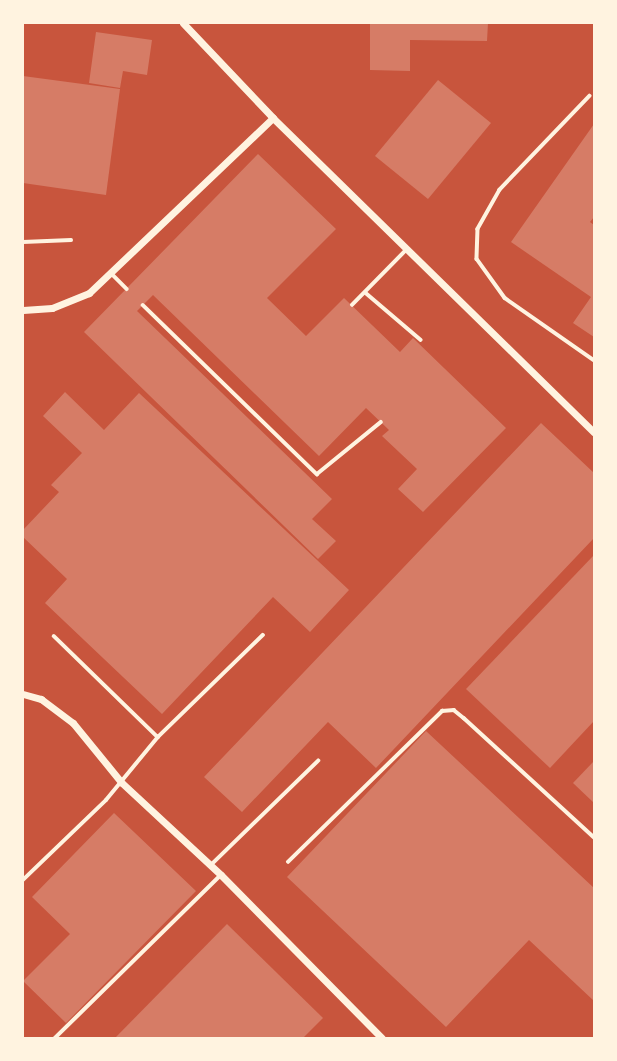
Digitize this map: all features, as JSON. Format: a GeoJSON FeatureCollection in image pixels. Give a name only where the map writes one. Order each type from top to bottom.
{"type":"FeatureCollection","features":[{"type":"Feature","properties":{"kind":"street"},"geometry":{"type":"LineString","coordinates":[[183,23],[273,118],[594,432]]}},
{"type":"Feature","properties":{"kind":"street"},"geometry":{"type":"LineString","coordinates":[[23,310],[52,309],[73,301],[112,274],[273,118]]}},
{"type":"Feature","properties":{"kind":"street"},"geometry":{"type":"LineString","coordinates":[[23,694],[41,699],[73,723],[122,783],[221,875],[382,1038]]}},
{"type":"Feature","properties":{"kind":"lane"},"geometry":{"type":"LineString","coordinates":[[590,96],[500,190],[478,229],[477,259],[505,298],[594,359]]}},
{"type":"Feature","properties":{"kind":"lane"},"geometry":{"type":"LineString","coordinates":[[23,242],[71,240]]}},
{"type":"Feature","properties":{"kind":"lane"},"geometry":{"type":"LineString","coordinates":[[352,305],[407,249]]}},
{"type":"Feature","properties":{"kind":"lane"},"geometry":{"type":"LineString","coordinates":[[112,274],[127,289]]}},
{"type":"Feature","properties":{"kind":"lane"},"geometry":{"type":"LineString","coordinates":[[366,293],[421,340]]}},
{"type":"Feature","properties":{"kind":"lane"},"geometry":{"type":"LineString","coordinates":[[143,305],[317,474],[380,422]]}},
{"type":"Feature","properties":{"kind":"lane"},"geometry":{"type":"LineString","coordinates":[[23,880],[122,783],[158,737],[263,635]]}},
{"type":"Feature","properties":{"kind":"lane"},"geometry":{"type":"LineString","coordinates":[[54,636],[158,737]]}},
{"type":"Feature","properties":{"kind":"lane"},"geometry":{"type":"LineString","coordinates":[[288,862],[442,711],[454,710],[594,837]]}},
{"type":"Feature","properties":{"kind":"lane"},"geometry":{"type":"LineString","coordinates":[[211,866],[318,761]]}},
{"type":"Feature","properties":{"kind":"lane"},"geometry":{"type":"LineString","coordinates":[[55,1038],[221,875]]}},
{"type":"Feature","properties":{"kind":"building"},"geometry":{"type":"Polygon","coordinates":[[[370,23],[488,23],[487,41],[410,40],[410,71],[370,70],[370,23]]]}},
{"type":"Feature","properties":{"kind":"building"},"geometry":{"type":"Polygon","coordinates":[[[96,32],[152,40],[147,75],[123,71],[120,88],[89,83],[96,32]]]}},
{"type":"Feature","properties":{"kind":"building"},"geometry":{"type":"Polygon","coordinates":[[[23,76],[120,89],[106,195],[23,183],[23,76]]]}},
{"type":"Feature","properties":{"kind":"building"},"geometry":{"type":"Polygon","coordinates":[[[438,80],[491,123],[428,199],[375,156],[438,80]]]}},
{"type":"Feature","properties":{"kind":"building"},"geometry":{"type":"Polygon","coordinates":[[[594,124],[594,217],[590,222],[594,225],[594,337],[573,323],[591,297],[511,242],[594,124]]]}},
{"type":"Feature","properties":{"kind":"building"},"geometry":{"type":"Polygon","coordinates":[[[258,154],[336,229],[267,298],[306,336],[344,298],[400,352],[413,338],[506,428],[423,512],[398,489],[417,469],[382,436],[389,430],[366,408],[319,456],[153,295],[137,311],[332,499],[312,519],[336,541],[318,559],[84,332],[258,154]]]}},
{"type":"Feature","properties":{"kind":"building"},"geometry":{"type":"Polygon","coordinates":[[[65,392],[104,430],[139,393],[349,590],[310,632],[273,597],[162,714],[45,603],[67,579],[23,537],[23,530],[59,492],[51,485],[82,453],[43,416],[65,392]]]}},
{"type":"Feature","properties":{"kind":"building"},"geometry":{"type":"Polygon","coordinates":[[[541,423],[594,473],[594,538],[376,768],[328,722],[242,812],[204,777],[541,423]]]}},
{"type":"Feature","properties":{"kind":"building"},"geometry":{"type":"Polygon","coordinates":[[[594,555],[594,721],[550,768],[466,689],[594,555]]]}},
{"type":"Feature","properties":{"kind":"building"},"geometry":{"type":"Polygon","coordinates":[[[426,731],[594,888],[594,1001],[529,940],[446,1027],[287,877],[426,731]]]}},
{"type":"Feature","properties":{"kind":"building"},"geometry":{"type":"Polygon","coordinates":[[[594,761],[594,803],[573,783],[594,761]]]}},
{"type":"Feature","properties":{"kind":"building"},"geometry":{"type":"Polygon","coordinates":[[[114,813],[196,891],[66,1023],[23,981],[70,934],[32,897],[114,813]]]}},
{"type":"Feature","properties":{"kind":"building"},"geometry":{"type":"Polygon","coordinates":[[[227,924],[323,1018],[303,1038],[115,1038],[227,924]]]}}]}
